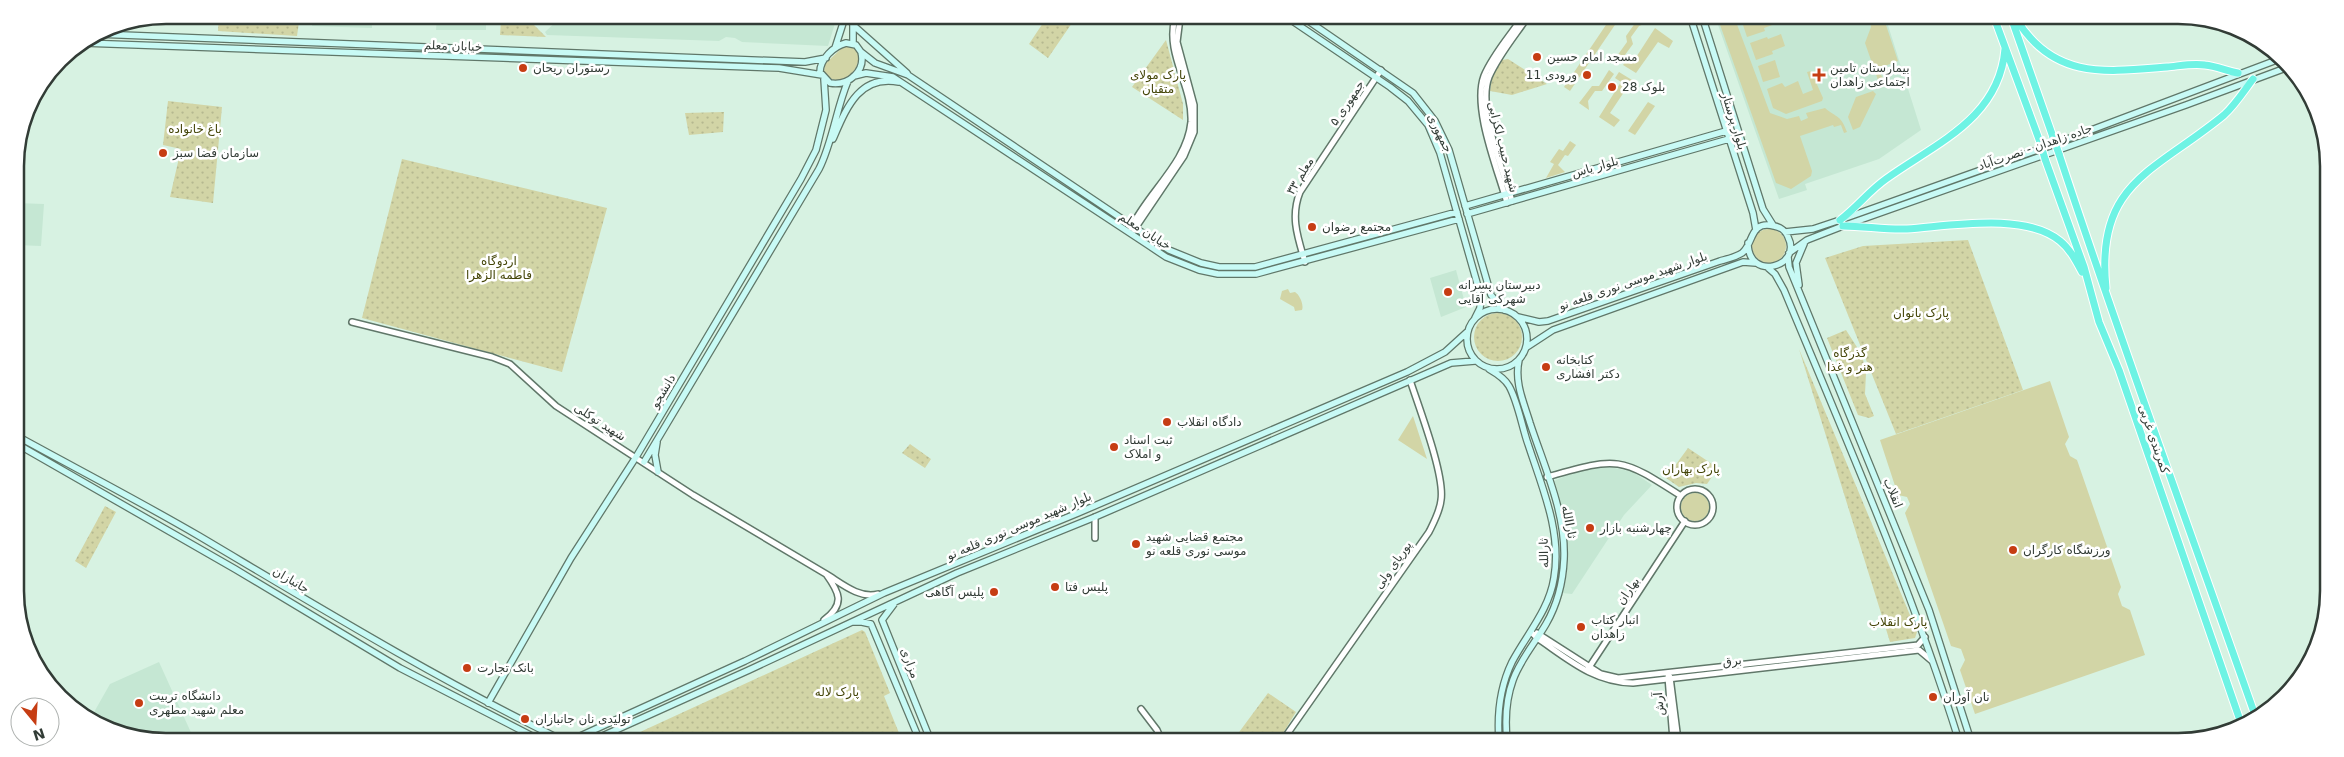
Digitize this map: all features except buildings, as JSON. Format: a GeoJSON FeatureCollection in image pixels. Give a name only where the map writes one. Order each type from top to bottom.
{"type":"FeatureCollection","features":[{"type":"Feature","properties":{"kind":"highway"},"geometry":{"type":"LineString","coordinates":[[1841,223],[1877,186],[1961,129],[1979,113],[1997,81],[2005,49],[1996,24]]}},
{"type":"Feature","properties":{"kind":"highway","name":"کمربندی غربی"},"geometry":{"type":"LineString","coordinates":[[2013,24],[2254,711]]}},
{"type":"Feature","properties":{"kind":"highway"},"geometry":{"type":"LineString","coordinates":[[2021,24],[2039,46],[2072,65],[2091,70],[2109,72],[2205,65],[2238,74]]}},
{"type":"Feature","properties":{"kind":"highway","name":"کمربندی غربی"},"geometry":{"type":"LineString","coordinates":[[2005,49],[2040,142],[2088,283],[2099,322],[2119,370],[2240,719]]}},
{"type":"Feature","properties":{"kind":"highway"},"geometry":{"type":"LineString","coordinates":[[2108,298],[2104,258],[2106,237],[2111,218],[2122,198],[2136,181],[2226,114],[2253,79]]}},
{"type":"Feature","properties":{"kind":"highway"},"geometry":{"type":"LineString","coordinates":[[1841,223],[1904,229],[1999,223],[2028,226],[2046,232],[2060,241],[2075,260],[2088,283]]}},
{"type":"Feature","properties":{"kind":"main road"},"geometry":{"type":"LineString","coordinates":[[834,50],[843,24]]}},
{"type":"Feature","properties":{"kind":"main road","name":"جمهوری"},"geometry":{"type":"LineString","coordinates":[[1297,24],[1408,101],[1428,125],[1440,153],[1481,297],[1480,308],[1475,318]]}},
{"type":"Feature","properties":{"kind":"main road","name":"جمهوری"},"geometry":{"type":"LineString","coordinates":[[1313,24],[1413,93],[1435,121],[1449,150],[1491,295],[1504,310]]}},
{"type":"Feature","properties":{"kind":"main road","name":"بلوار پرستار"},"geometry":{"type":"LineString","coordinates":[[1693,24],[1756,230]]}},
{"type":"Feature","properties":{"kind":"main road","name":"بلوار پرستار"},"geometry":{"type":"LineString","coordinates":[[1705,24],[1763,209],[1773,225]]}},
{"type":"Feature","properties":{"kind":"main road"},"geometry":{"type":"LineString","coordinates":[[852,25],[853,43],[862,52],[862,65],[854,76],[848,80],[832,84],[823,77],[821,66],[834,50],[843,44],[853,43]]}},
{"type":"Feature","properties":{"kind":"main road"},"geometry":{"type":"LineString","coordinates":[[852,25],[908,75]]}},
{"type":"Feature","properties":{"kind":"main road","name":"خیابان معلم"},"geometry":{"type":"LineString","coordinates":[[111,35],[805,62],[826,58]]}},
{"type":"Feature","properties":{"kind":"main road","name":"خیابان معلم"},"geometry":{"type":"LineString","coordinates":[[94,43],[779,68],[823,77]]}},
{"type":"Feature","properties":{"kind":"main road"},"geometry":{"type":"LineString","coordinates":[[1359,55],[1362,49]]}},
{"type":"Feature","properties":{"kind":"main road","name":"خیابان معلم"},"geometry":{"type":"LineString","coordinates":[[862,52],[875,63],[908,75],[1134,227],[1185,258],[1219,267],[1255,267],[1457,212]]}},
{"type":"Feature","properties":{"kind":"main road"},"geometry":{"type":"LineString","coordinates":[[592,54],[592,61]]}},
{"type":"Feature","properties":{"kind":"main road"},"geometry":{"type":"LineString","coordinates":[[779,68],[780,61]]}},
{"type":"Feature","properties":{"kind":"main road","name":"جاده زاهدان - نصرت‌آباد"},"geometry":{"type":"LineString","coordinates":[[1788,255],[1807,240],[1841,223],[2274,61]]}},
{"type":"Feature","properties":{"kind":"main road","name":"جاده زاهدان - نصرت‌آباد"},"geometry":{"type":"LineString","coordinates":[[1785,232],[1841,223],[2282,69]]}},
{"type":"Feature","properties":{"kind":"main road","name":"خیابان معلم"},"geometry":{"type":"LineString","coordinates":[[854,76],[866,73],[893,77],[1166,257],[1182,264],[1218,274],[1256,274],[1459,219]]}},
{"type":"Feature","properties":{"kind":"main road","name":"دانشجو"},"geometry":{"type":"LineString","coordinates":[[488,703],[571,558],[636,457],[801,180],[816,150],[826,110],[823,77]]}},
{"type":"Feature","properties":{"kind":"main road","name":"دانشجو"},"geometry":{"type":"LineString","coordinates":[[644,462],[827,153],[836,112],[848,80]]}},
{"type":"Feature","properties":{"kind":"main road"},"geometry":{"type":"LineString","coordinates":[[827,153],[846,108],[857,94],[870,84],[880,80],[904,83]]}},
{"type":"Feature","properties":{"kind":"main road"},"geometry":{"type":"LineString","coordinates":[[826,110],[836,112]]}},
{"type":"Feature","properties":{"kind":"main road","name":"بلوار یاس"},"geometry":{"type":"LineString","coordinates":[[1465,206],[1726,131]]}},
{"type":"Feature","properties":{"kind":"main road"},"geometry":{"type":"LineString","coordinates":[[1716,134],[1720,138],[1718,142]]}},
{"type":"Feature","properties":{"kind":"main road","name":"بلوار یاس"},"geometry":{"type":"LineString","coordinates":[[1467,214],[1729,139]]}},
{"type":"Feature","properties":{"kind":"main road"},"geometry":{"type":"LineString","coordinates":[[1540,186],[1542,193]]}},
{"type":"Feature","properties":{"kind":"main road"},"geometry":{"type":"LineString","coordinates":[[1752,213],[1763,209]]}},
{"type":"Feature","properties":{"kind":"main road"},"geometry":{"type":"LineString","coordinates":[[1773,225],[1785,232],[1790,242],[1788,255],[1780,264],[1767,267],[1756,263],[1750,254],[1748,243],[1756,230],[1763,226],[1773,225]]}},
{"type":"Feature","properties":{"kind":"main road"},"geometry":{"type":"LineString","coordinates":[[1802,300],[1796,263],[1799,252],[1807,240]]}},
{"type":"Feature","properties":{"kind":"main road","name":"بلوار شهید موسی نوری قلعه نو"},"geometry":{"type":"LineString","coordinates":[[1518,317],[1539,322],[1548,321],[1734,256],[1741,253],[1748,243]]}},
{"type":"Feature","properties":{"kind":"main road","name":"انقلاب"},"geometry":{"type":"LineString","coordinates":[[1788,255],[1789,267],[1802,300],[1929,610],[1968,733]]}},
{"type":"Feature","properties":{"kind":"main road","name":"بلوار شهید موسی نوری قلعه نو"},"geometry":{"type":"LineString","coordinates":[[1526,346],[1553,330],[1743,262],[1756,263]]}},
{"type":"Feature","properties":{"kind":"main road","name":"انقلاب"},"geometry":{"type":"LineString","coordinates":[[1767,267],[1775,274],[1784,290],[1875,509],[1935,664],[1957,733]]}},
{"type":"Feature","properties":{"kind":"main road"},"geometry":{"type":"LineString","coordinates":[[1488,310],[1504,310],[1518,317],[1526,331],[1526,346],[1519,360],[1505,369],[1489,369],[1475,361],[1467,348],[1467,332],[1475,318],[1488,310]]}},
{"type":"Feature","properties":{"kind":"main road","name":"بلوار شهید موسی نوری قلعه نو"},"geometry":{"type":"LineString","coordinates":[[587,733],[745,661],[884,593],[1069,517],[1407,372],[1445,352],[1467,332]]}},
{"type":"Feature","properties":{"kind":"main road"},"geometry":{"type":"LineString","coordinates":[[1445,352],[1450,357],[1451,363]]}},
{"type":"Feature","properties":{"kind":"main road","name":"ثاراالله"},"geometry":{"type":"LineString","coordinates":[[1507,733],[1506,713],[1509,694],[1520,665],[1555,604],[1562,580],[1564,558],[1559,517],[1518,384],[1519,360]]}},
{"type":"Feature","properties":{"kind":"main road","name":"بلوار شهید موسی نوری قلعه نو"},"geometry":{"type":"LineString","coordinates":[[609,733],[900,599],[999,556],[1096,517],[1451,363],[1475,361]]}},
{"type":"Feature","properties":{"kind":"main road","name":"ثارالله"},"geometry":{"type":"LineString","coordinates":[[1489,369],[1509,386],[1552,518],[1556,558],[1554,579],[1547,601],[1531,632],[1512,662],[1504,684],[1498,712],[1499,733]]}},
{"type":"Feature","properties":{"kind":"main road"},"geometry":{"type":"LineString","coordinates":[[658,439],[655,455],[658,472]]}},
{"type":"Feature","properties":{"kind":"main road","name":"جانبازان"},"geometry":{"type":"LineString","coordinates":[[24,440],[198,536],[264,576],[488,703],[548,733]]}},
{"type":"Feature","properties":{"kind":"main road","name":"جانبازان"},"geometry":{"type":"LineString","coordinates":[[24,448],[235,568],[400,668],[526,733]]}},
{"type":"Feature","properties":{"kind":"main road"},"geometry":{"type":"LineString","coordinates":[[1540,479],[1547,477]]}},
{"type":"Feature","properties":{"kind":"main road"},"geometry":{"type":"LineString","coordinates":[[1875,509],[1888,506]]}},
{"type":"Feature","properties":{"kind":"main road"},"geometry":{"type":"LineString","coordinates":[[849,623],[862,622],[871,624],[882,620],[891,607],[900,599]]}},
{"type":"Feature","properties":{"kind":"main road","name":"مزاری"},"geometry":{"type":"LineString","coordinates":[[882,620],[928,733]]}},
{"type":"Feature","properties":{"kind":"main road"},"geometry":{"type":"LineString","coordinates":[[871,624],[916,733]]}},
{"type":"Feature","properties":{"kind":"main road"},"geometry":{"type":"LineString","coordinates":[[745,661],[749,670]]}},
{"type":"Feature","properties":{"kind":"main road"},"geometry":{"type":"LineString","coordinates":[[442,689],[447,680]]}},
{"type":"Feature","properties":{"kind":"street"},"geometry":{"type":"LineString","coordinates":[[1134,227],[1186,142],[1191,120],[1190,106],[1173,42],[1174,24]]}},
{"type":"Feature","properties":{"kind":"street"},"geometry":{"type":"LineString","coordinates":[[1130,233],[1190,144],[1195,120],[1192,94],[1178,42],[1180,24]]}},
{"type":"Feature","properties":{"kind":"street","name":"شهید حبیب لکزایی"},"geometry":{"type":"LineString","coordinates":[[1510,202],[1485,107],[1488,78],[1518,24]]}},
{"type":"Feature","properties":{"kind":"street","name":"شهید حبیب لکزایی"},"geometry":{"type":"LineString","coordinates":[[1501,53],[1523,24]]}},
{"type":"Feature","properties":{"kind":"street","name":"جمهوری ۵"},"geometry":{"type":"LineString","coordinates":[[1335,140],[1381,70]]}},
{"type":"Feature","properties":{"kind":"street","name":"معلم ۳۳"},"geometry":{"type":"LineString","coordinates":[[1305,262],[1295,228],[1295,203],[1300,192],[1335,140]]}},
{"type":"Feature","properties":{"kind":"street","name":"شهید توکلی"},"geometry":{"type":"LineString","coordinates":[[352,322],[492,357],[510,364],[556,406],[738,523],[865,595],[884,593]]}},
{"type":"Feature","properties":{"kind":"street","name":"پوریای ولی"},"geometry":{"type":"LineString","coordinates":[[1288,733],[1429,532],[1437,517],[1441,500],[1440,482],[1410,380]]}},
{"type":"Feature","properties":{"kind":"street"},"geometry":{"type":"LineString","coordinates":[[1547,477],[1595,463],[1617,462],[1646,473],[1681,496]]}},
{"type":"Feature","properties":{"kind":"street"},"geometry":{"type":"LineString","coordinates":[[1690,490],[1701,490],[1710,496],[1713,507],[1710,517],[1701,524],[1690,524],[1685,521],[1678,512],[1681,496],[1690,490]]}},
{"type":"Feature","properties":{"kind":"street"},"geometry":{"type":"LineString","coordinates":[[1095,538],[1096,517]]}},
{"type":"Feature","properties":{"kind":"street","name":"بهاران"},"geometry":{"type":"LineString","coordinates":[[1588,669],[1685,521]]}},
{"type":"Feature","properties":{"kind":"street"},"geometry":{"type":"LineString","coordinates":[[820,623],[831,615],[839,596],[826,574]]}},
{"type":"Feature","properties":{"kind":"street","name":"برق"},"geometry":{"type":"LineString","coordinates":[[1531,632],[1588,669],[1618,678],[1669,677],[1888,651],[1918,645],[1925,637]]}},
{"type":"Feature","properties":{"kind":"street","name":"برق"},"geometry":{"type":"LineString","coordinates":[[1888,651],[1919,650],[1935,664]]}},
{"type":"Feature","properties":{"kind":"street","name":"آرش"},"geometry":{"type":"LineString","coordinates":[[1669,677],[1673,733]]}},
{"type":"Feature","properties":{"kind":"street","name":"آرش"},"geometry":{"type":"LineString","coordinates":[[1669,677],[1677,733]]}},
{"type":"Feature","properties":{"kind":"street"},"geometry":{"type":"LineString","coordinates":[[1141,709],[1158,733]]}},
{"type":"Feature","properties":{"kind":"shaded area"},"geometry":{"type":"Polygon","coordinates":[[[312,24],[372,24],[372,28],[312,26],[312,24]]]}},
{"type":"Feature","properties":{"kind":"shaded area"},"geometry":{"type":"Polygon","coordinates":[[[436,24],[486,24],[486,30],[436,30],[436,24]]]}},
{"type":"Feature","properties":{"kind":"shaded area"},"geometry":{"type":"Polygon","coordinates":[[[554,24],[835,24],[828,46],[742,42],[735,38],[726,37],[719,41],[547,35],[545,32],[554,24]]]}},
{"type":"Feature","properties":{"kind":"shaded area","name":"بیمارستان تامین اجتماعی زاهدان"},"geometry":{"type":"Polygon","coordinates":[[[1718,24],[1888,24],[1921,130],[1879,159],[1805,184],[1807,190],[1779,199],[1718,24]]]}},
{"type":"Feature","properties":{"kind":"shaded area"},"geometry":{"type":"Polygon","coordinates":[[[24,203],[44,204],[41,246],[24,245],[24,203]]]}},
{"type":"Feature","properties":{"kind":"shaded area","name":"دبیرستان پسرانه شهرکی آقایی"},"geometry":{"type":"Polygon","coordinates":[[[1456,270],[1466,307],[1441,317],[1430,278],[1456,270]]]}},
{"type":"Feature","properties":{"kind":"shaded area","name":"چهارشنبه بازار"},"geometry":{"type":"Polygon","coordinates":[[[1610,467],[1633,472],[1652,485],[1624,515],[1572,594],[1562,593],[1566,579],[1567,541],[1554,481],[1582,469],[1610,467]]]}},
{"type":"Feature","properties":{"kind":"shaded area","name":"دانشگاه تربیت معلم شهید مطهری"},"geometry":{"type":"Polygon","coordinates":[[[159,662],[191,733],[147,732],[111,722],[95,714],[94,713],[110,684],[159,662]]]}},
{"type":"Feature","properties":{"kind":"green space"},"geometry":{"type":"Polygon","coordinates":[[[218,24],[299,24],[297,36],[218,31],[218,24]]]}},
{"type":"Feature","properties":{"kind":"green space"},"geometry":{"type":"Polygon","coordinates":[[[501,24],[533,24],[546,37],[500,35],[501,24]]]}},
{"type":"Feature","properties":{"kind":"green space"},"geometry":{"type":"Polygon","coordinates":[[[1042,24],[1071,24],[1048,58],[1029,44],[1042,24]]]}},
{"type":"Feature","properties":{"kind":"green space"},"geometry":{"type":"Polygon","coordinates":[[[1607,24],[1616,24],[1570,91],[1564,87],[1607,24]]]}},
{"type":"Feature","properties":{"kind":"green space"},"geometry":{"type":"Polygon","coordinates":[[[1634,24],[1644,24],[1639,26],[1631,37],[1633,44],[1622,59],[1617,56],[1627,42],[1626,36],[1634,24]]]}},
{"type":"Feature","properties":{"kind":"green space"},"geometry":{"type":"Polygon","coordinates":[[[1720,24],[1737,24],[1770,113],[1787,119],[1799,116],[1801,121],[1808,118],[1806,113],[1825,108],[1838,117],[1845,126],[1847,132],[1844,133],[1841,125],[1834,127],[1833,125],[1800,136],[1812,171],[1811,176],[1791,189],[1776,183],[1720,24]]]}},
{"type":"Feature","properties":{"kind":"green space"},"geometry":{"type":"Polygon","coordinates":[[[1743,24],[1775,24],[1764,28],[1765,31],[1747,37],[1743,24]]]}},
{"type":"Feature","properties":{"kind":"green space"},"geometry":{"type":"Polygon","coordinates":[[[1871,24],[1886,24],[1898,61],[1877,69],[1887,84],[1879,83],[1865,43],[1871,24]]]}},
{"type":"Feature","properties":{"kind":"green space"},"geometry":{"type":"Polygon","coordinates":[[[1655,28],[1673,41],[1669,48],[1658,42],[1636,73],[1623,65],[1627,59],[1633,62],[1655,28]]]}},
{"type":"Feature","properties":{"kind":"green space"},"geometry":{"type":"Polygon","coordinates":[[[1781,34],[1785,46],[1772,51],[1773,54],[1756,60],[1750,43],[1781,34]]]}},
{"type":"Feature","properties":{"kind":"green space","name":"پارک مولای متقیان"},"geometry":{"type":"Polygon","coordinates":[[[1166,40],[1183,104],[1183,120],[1132,87],[1166,40]]]}},
{"type":"Feature","properties":{"kind":"green space"},"geometry":{"type":"Polygon","coordinates":[[[844,46],[850,46],[857,50],[857,65],[854,71],[843,80],[830,78],[824,72],[825,64],[844,46]]]}},
{"type":"Feature","properties":{"kind":"green space"},"geometry":{"type":"Polygon","coordinates":[[[1508,59],[1547,84],[1512,95],[1490,91],[1492,78],[1502,60],[1508,59]]]}},
{"type":"Feature","properties":{"kind":"green space"},"geometry":{"type":"Polygon","coordinates":[[[1775,60],[1780,77],[1763,82],[1758,66],[1775,60]]]}},
{"type":"Feature","properties":{"kind":"green space"},"geometry":{"type":"Polygon","coordinates":[[[1609,70],[1614,74],[1602,91],[1595,91],[1588,101],[1589,110],[1579,103],[1592,86],[1599,86],[1609,70]]]}},
{"type":"Feature","properties":{"kind":"green space"},"geometry":{"type":"Polygon","coordinates":[[[1811,71],[1823,98],[1822,101],[1786,114],[1773,108],[1767,89],[1782,83],[1785,87],[1798,81],[1803,94],[1813,90],[1807,72],[1811,71]]]}},
{"type":"Feature","properties":{"kind":"green space"},"geometry":{"type":"Polygon","coordinates":[[[1619,72],[1632,80],[1610,113],[1620,120],[1614,127],[1599,117],[1621,82],[1615,78],[1619,72]]]}},
{"type":"Feature","properties":{"kind":"green space"},"geometry":{"type":"Polygon","coordinates":[[[1873,91],[1876,94],[1860,127],[1853,130],[1848,117],[1856,97],[1873,91]]]}},
{"type":"Feature","properties":{"kind":"green space","name":"باغ خانواده"},"geometry":{"type":"Polygon","coordinates":[[[168,101],[222,107],[213,203],[170,197],[181,149],[163,145],[168,101]]]}},
{"type":"Feature","properties":{"kind":"green space"},"geometry":{"type":"Polygon","coordinates":[[[1648,102],[1655,106],[1635,135],[1628,131],[1648,102]]]}},
{"type":"Feature","properties":{"kind":"green space"},"geometry":{"type":"Polygon","coordinates":[[[724,112],[723,132],[689,135],[685,113],[724,112]]]}},
{"type":"Feature","properties":{"kind":"green space"},"geometry":{"type":"Polygon","coordinates":[[[1570,141],[1576,145],[1558,165],[1565,172],[1546,178],[1554,164],[1550,162],[1559,149],[1563,151],[1570,141]]]}},
{"type":"Feature","properties":{"kind":"green space","name":"اردوگاه فاطمه الزهرا"},"geometry":{"type":"Polygon","coordinates":[[[402,159],[607,208],[562,372],[362,318],[402,159]]]}},
{"type":"Feature","properties":{"kind":"green space"},"geometry":{"type":"Polygon","coordinates":[[[1769,229],[1781,234],[1786,246],[1781,258],[1769,263],[1757,258],[1752,246],[1757,234],[1769,229]]]}},
{"type":"Feature","properties":{"kind":"green space","name":"پارک بانوان"},"geometry":{"type":"Polygon","coordinates":[[[1968,240],[2023,390],[1896,434],[1825,258],[1863,246],[1968,240]]]}},
{"type":"Feature","properties":{"kind":"green space"},"geometry":{"type":"Polygon","coordinates":[[[1288,289],[1290,293],[1295,292],[1298,295],[1302,303],[1302,310],[1295,311],[1294,307],[1280,299],[1282,291],[1288,289]]]}},
{"type":"Feature","properties":{"kind":"green space"},"geometry":{"type":"Polygon","coordinates":[[[1498,313],[1507,315],[1515,320],[1520,328],[1522,337],[1520,346],[1515,354],[1507,359],[1498,361],[1489,359],[1481,354],[1476,346],[1474,337],[1476,328],[1481,320],[1489,315],[1498,313]]]}},
{"type":"Feature","properties":{"kind":"green space","name":"گذرگاه هنر و غذا"},"geometry":{"type":"Polygon","coordinates":[[[1846,330],[1862,355],[1866,373],[1865,394],[1874,416],[1869,418],[1858,415],[1827,338],[1846,330]]]}},
{"type":"Feature","properties":{"kind":"green space","name":"پارک انقلاب"},"geometry":{"type":"Polygon","coordinates":[[[1799,349],[1917,632],[1915,638],[1890,642],[1799,349]]]}},
{"type":"Feature","properties":{"kind":"green space","name":"ورزشگاه کارگران"},"geometry":{"type":"Polygon","coordinates":[[[2050,381],[2069,437],[2065,444],[2070,456],[2077,460],[2121,587],[2118,594],[2122,606],[2130,610],[2145,655],[1975,714],[1960,670],[1965,660],[1961,649],[1951,646],[1905,513],[1910,504],[1907,497],[1898,495],[1880,440],[2050,381]]]}},
{"type":"Feature","properties":{"kind":"green space"},"geometry":{"type":"Polygon","coordinates":[[[1413,416],[1427,459],[1398,440],[1413,416]]]}},
{"type":"Feature","properties":{"kind":"green space"},"geometry":{"type":"Polygon","coordinates":[[[910,444],[931,459],[925,468],[902,453],[910,444]]]}},
{"type":"Feature","properties":{"kind":"green space","name":"پارک بهاران"},"geometry":{"type":"Polygon","coordinates":[[[1688,448],[1718,468],[1707,484],[1696,483],[1679,487],[1666,478],[1688,448]]]}},
{"type":"Feature","properties":{"kind":"green space"},"geometry":{"type":"Polygon","coordinates":[[[1695,493],[1705,497],[1709,507],[1705,517],[1695,521],[1685,517],[1681,507],[1685,497],[1695,493]]]}},
{"type":"Feature","properties":{"kind":"green space"},"geometry":{"type":"Polygon","coordinates":[[[105,506],[116,512],[86,568],[75,561],[105,506]]]}},
{"type":"Feature","properties":{"kind":"green space","name":"پارک لاله"},"geometry":{"type":"Polygon","coordinates":[[[862,630],[865,632],[890,693],[884,696],[899,733],[638,733],[862,630]]]}},
{"type":"Feature","properties":{"kind":"green space"},"geometry":{"type":"Polygon","coordinates":[[[1268,693],[1296,712],[1283,733],[1238,733],[1268,693]]]}},
{"type":"Feature","properties":{"kind":"place","name":"مسجد امام حسین"},"geometry":{"type":"Point","coordinates":[1537,57]}},
{"type":"Feature","properties":{"kind":"place","name":"رستوران ریحان"},"geometry":{"type":"Point","coordinates":[523,68]}},
{"type":"Feature","properties":{"kind":"place","name":"ورودی 11"},"geometry":{"type":"Point","coordinates":[1587,75]}},
{"type":"Feature","properties":{"kind":"place","name":"بیمارستان تامین اجتماعی زاهدان"},"geometry":{"type":"Point","coordinates":[1819,75]}},
{"type":"Feature","properties":{"kind":"place","name":"بلوک 28"},"geometry":{"type":"Point","coordinates":[1612,87]}},
{"type":"Feature","properties":{"kind":"place","name":"سازمان فضا سبز"},"geometry":{"type":"Point","coordinates":[163,153]}},
{"type":"Feature","properties":{"kind":"place","name":"مجتمع رضوان"},"geometry":{"type":"Point","coordinates":[1312,227]}},
{"type":"Feature","properties":{"kind":"place","name":"دبیرستان پسرانه شهرکی آقایی"},"geometry":{"type":"Point","coordinates":[1448,292]}},
{"type":"Feature","properties":{"kind":"place","name":"کتابخانه دکتر افشاری"},"geometry":{"type":"Point","coordinates":[1546,367]}},
{"type":"Feature","properties":{"kind":"place","name":"دادگاه انقلاب"},"geometry":{"type":"Point","coordinates":[1167,422]}},
{"type":"Feature","properties":{"kind":"place","name":"ثبت اسناد و املاک"},"geometry":{"type":"Point","coordinates":[1114,447]}},
{"type":"Feature","properties":{"kind":"place","name":"چهارشنبه بازار"},"geometry":{"type":"Point","coordinates":[1590,528]}},
{"type":"Feature","properties":{"kind":"place","name":"مجتمع قضایی شهید موسی نوری قلعه نو"},"geometry":{"type":"Point","coordinates":[1136,544]}},
{"type":"Feature","properties":{"kind":"place","name":"ورزشگاه کارگران"},"geometry":{"type":"Point","coordinates":[2013,550]}},
{"type":"Feature","properties":{"kind":"place","name":"پلیس فتا"},"geometry":{"type":"Point","coordinates":[1055,587]}},
{"type":"Feature","properties":{"kind":"place","name":"پلیس آگاهی"},"geometry":{"type":"Point","coordinates":[994,592]}},
{"type":"Feature","properties":{"kind":"place","name":"انبار کتاب زاهدان"},"geometry":{"type":"Point","coordinates":[1581,627]}},
{"type":"Feature","properties":{"kind":"place","name":"بانک تجارت"},"geometry":{"type":"Point","coordinates":[467,668]}},
{"type":"Feature","properties":{"kind":"place","name":"نان آوران"},"geometry":{"type":"Point","coordinates":[1933,697]}},
{"type":"Feature","properties":{"kind":"place","name":"دانشگاه تربیت معلم شهید مطهری"},"geometry":{"type":"Point","coordinates":[139,703]}},
{"type":"Feature","properties":{"kind":"place","name":"تولیدی نان جانبازان"},"geometry":{"type":"Point","coordinates":[525,719]}}]}
